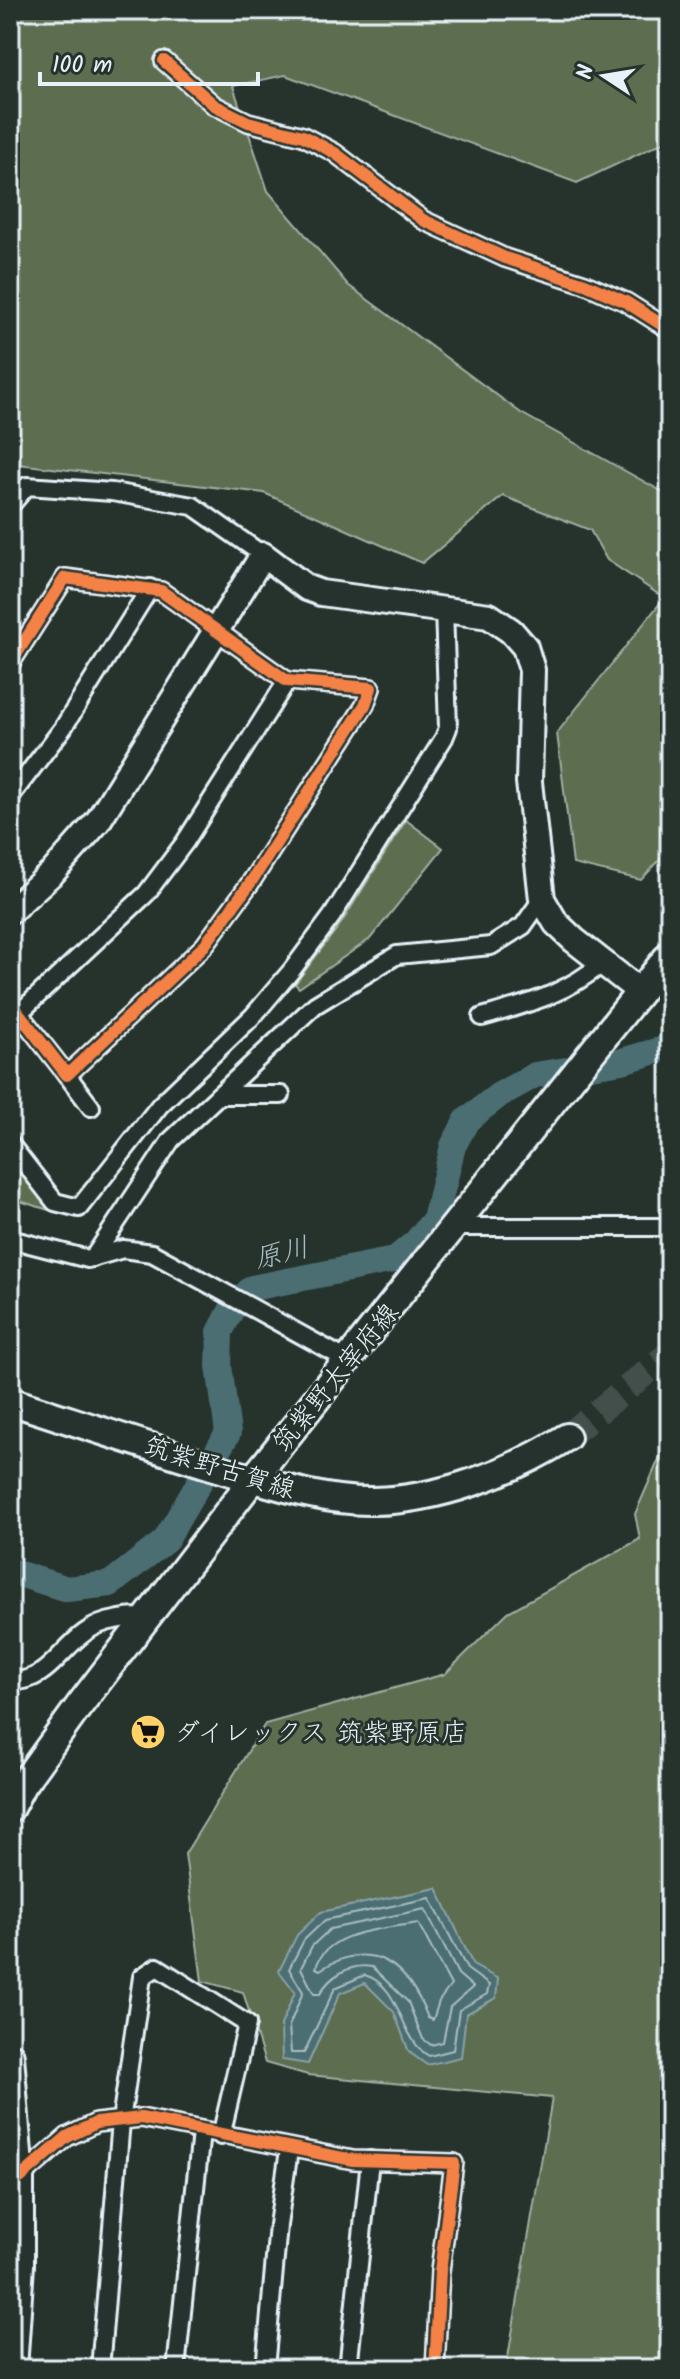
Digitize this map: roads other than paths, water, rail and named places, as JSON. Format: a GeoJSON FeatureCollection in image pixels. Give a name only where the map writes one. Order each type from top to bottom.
{"type":"FeatureCollection","features":[{"type":"Feature","properties":{"kind":"main road","name":"筑紫野太宰府線"},"geometry":{"type":"LineString","coordinates":[[10,1808],[22,1785],[146,1620],[243,1476],[349,1361],[670,954]]}},
{"type":"Feature","properties":{"kind":"main road","name":"筑紫野古賀線"},"geometry":{"type":"LineString","coordinates":[[10,1401],[243,1476],[346,1500],[414,1498],[487,1476],[538,1455],[567,1437]]}},
{"type":"Feature","properties":{"kind":"main road"},"geometry":{"type":"LineString","coordinates":[[10,2056],[20,2178],[13,2369]]}},
{"type":"Feature","properties":{"kind":"street"},"geometry":{"type":"LineString","coordinates":[[164,61],[214,105],[248,122],[303,136],[335,153],[423,220],[505,258],[585,284],[626,302],[670,330]]}},
{"type":"Feature","properties":{"kind":"street"},"geometry":{"type":"LineString","coordinates":[[10,506],[27,486],[112,492],[193,506],[307,588],[321,593],[489,616],[511,631],[525,647],[532,670],[529,782],[542,899],[556,923],[639,991]]}},
{"type":"Feature","properties":{"kind":"street"},"geometry":{"type":"LineString","coordinates":[[10,911],[53,872],[98,821],[263,555]]}},
{"type":"Feature","properties":{"kind":"street"},"geometry":{"type":"LineString","coordinates":[[10,664],[65,578],[161,591],[287,681],[371,688],[365,705],[251,882],[204,946],[67,1075]]}},
{"type":"Feature","properties":{"kind":"street"},"geometry":{"type":"LineString","coordinates":[[10,797],[63,728],[150,588]]}},
{"type":"Feature","properties":{"kind":"street"},"geometry":{"type":"LineString","coordinates":[[10,1144],[55,1202],[79,1208],[160,1105],[253,1016],[292,970],[332,916],[448,728],[444,609]]}},
{"type":"Feature","properties":{"kind":"street"},"geometry":{"type":"LineString","coordinates":[[91,1107],[15,1008],[146,894],[185,842],[287,681]]}},
{"type":"Feature","properties":{"kind":"street"},"geometry":{"type":"LineString","coordinates":[[93,1258],[171,1140],[315,1005],[397,955],[498,943],[523,926],[542,899]]}},
{"type":"Feature","properties":{"kind":"street"},"geometry":{"type":"LineString","coordinates":[[482,1017],[545,1000],[581,981],[604,962]]}},
{"type":"Feature","properties":{"kind":"street"},"geometry":{"type":"LineString","coordinates":[[219,1095],[281,1095]]}},
{"type":"Feature","properties":{"kind":"street"},"geometry":{"type":"LineString","coordinates":[[454,1227],[670,1227]]}},
{"type":"Feature","properties":{"kind":"street"},"geometry":{"type":"LineString","coordinates":[[10,1239],[93,1258],[123,1249],[152,1253],[349,1361]]}},
{"type":"Feature","properties":{"kind":"street"},"geometry":{"type":"LineString","coordinates":[[10,1681],[34,1679],[49,1669],[67,1644],[102,1622],[136,1616],[146,1620]]}},
{"type":"Feature","properties":{"kind":"street"},"geometry":{"type":"LineString","coordinates":[[100,2369],[121,2121],[142,1977],[157,1967],[247,2024],[221,2136]]}},
{"type":"Feature","properties":{"kind":"street"},"geometry":{"type":"LineString","coordinates":[[20,2178],[67,2137],[96,2123],[141,2118],[289,2150],[370,2160],[454,2163],[440,2271],[435,2369]]}},
{"type":"Feature","properties":{"kind":"street"},"geometry":{"type":"LineString","coordinates":[[176,2369],[201,2132]]}},
{"type":"Feature","properties":{"kind":"street"},"geometry":{"type":"LineString","coordinates":[[265,2369],[278,2225],[289,2150]]}},
{"type":"Feature","properties":{"kind":"street"},"geometry":{"type":"LineString","coordinates":[[348,2369],[370,2160]]}},
{"type":"Feature","properties":{"kind":"water"},"geometry":{"type":"Polygon","coordinates":[[[437,1888],[473,1965],[498,1979],[496,1998],[466,2014],[461,2057],[427,2065],[409,2052],[394,2012],[365,1983],[340,1993],[308,2064],[282,2060],[281,2025],[295,1992],[279,1971],[297,1935],[321,1912],[437,1888]]]}},
{"type":"Feature","properties":{"kind":"waterway","name":"原川"},"geometry":{"type":"LineString","coordinates":[[10,1571],[67,1589],[110,1584],[165,1541],[228,1433],[219,1366],[220,1332],[232,1309],[252,1288],[394,1260],[416,1242],[435,1219],[453,1146],[467,1120],[499,1095],[535,1075],[622,1061],[670,1047]]}},
{"type":"Feature","properties":{"kind":"tunnel"},"geometry":{"type":"LineString","coordinates":[[567,1437],[670,1353]]}},
{"type":"Feature","properties":{"kind":"place","name":"ダイレックス 筑紫野原店"},"geometry":{"type":"Point","coordinates":[148,1732]}}]}
